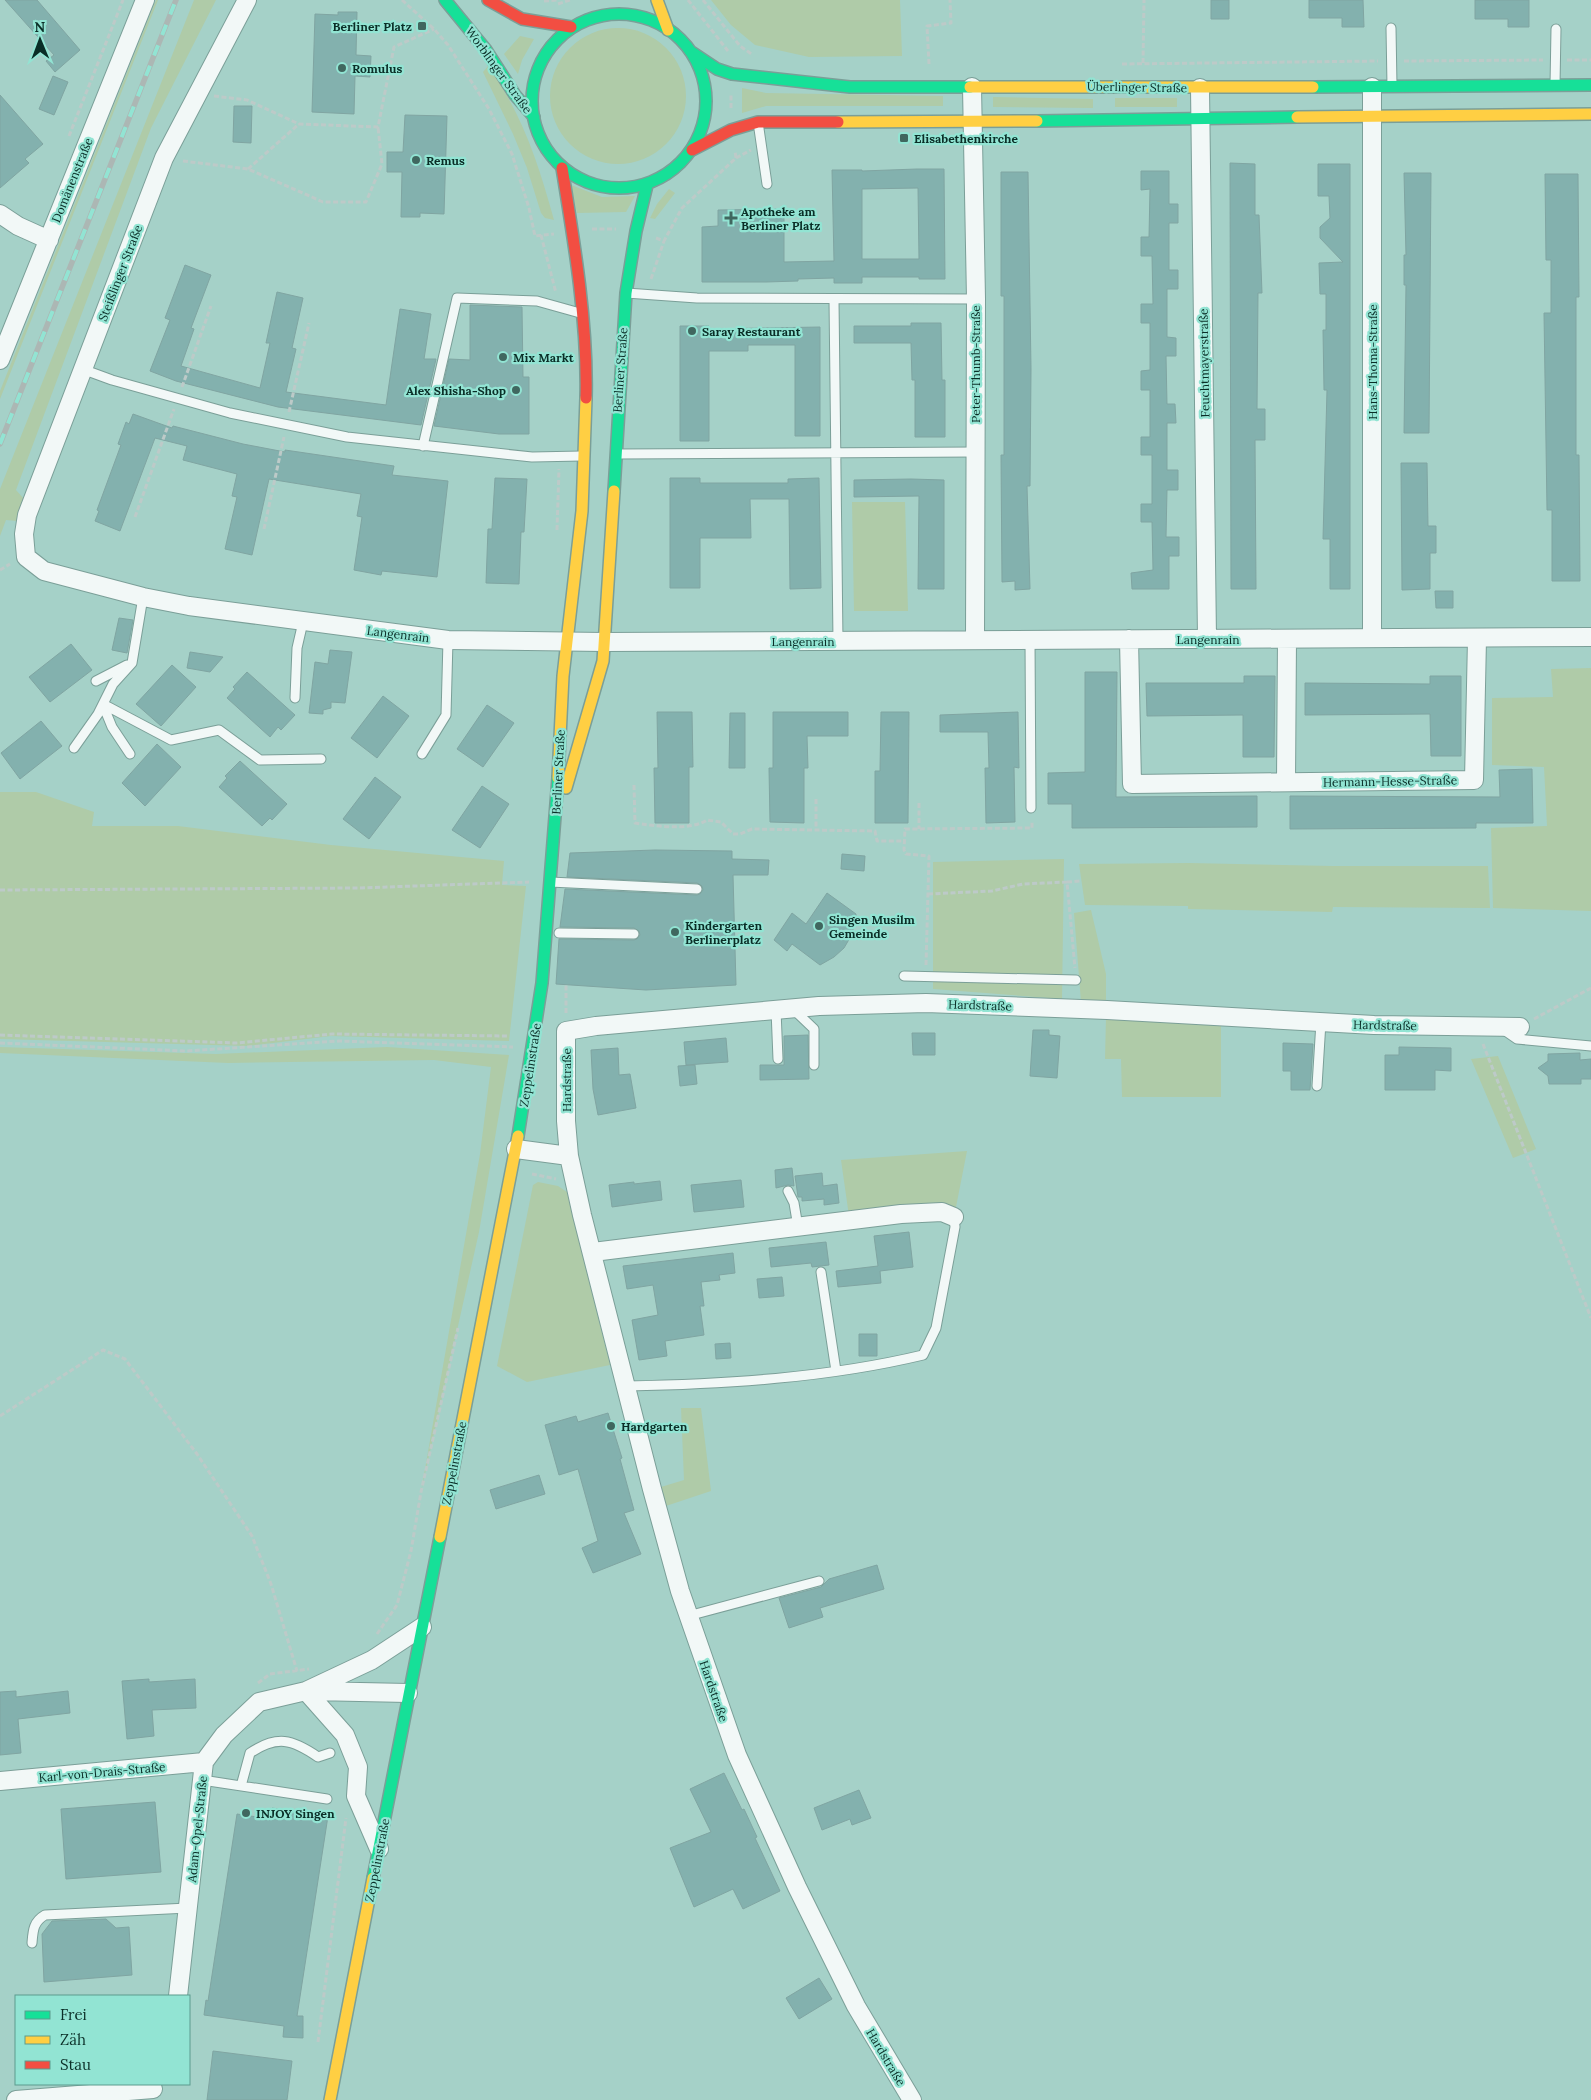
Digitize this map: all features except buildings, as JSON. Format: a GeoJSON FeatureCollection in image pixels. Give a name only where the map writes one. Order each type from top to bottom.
{"type":"FeatureCollection","features":[{"type":"Feature","properties":{"kind":"street","name":"Domänenstraße"},"geometry":{"type":"LineString","coordinates":[[0,360],[145,0]]}},
{"type":"Feature","properties":{"kind":"street","name":"Steißlinger Straße"},"geometry":{"type":"LineString","coordinates":[[26,557],[24,534],[28,515],[82,369],[164,158],[247,0]]}},
{"type":"Feature","properties":{"kind":"street","name":"Worblinger Straße"},"geometry":{"type":"LineString","coordinates":[[445,0],[486,50],[515,95],[534,118]]}},
{"type":"Feature","properties":{"kind":"street"},"geometry":{"type":"LineString","coordinates":[[488,0],[516,16],[536,23],[571,27]]}},
{"type":"Feature","properties":{"kind":"street"},"geometry":{"type":"LineString","coordinates":[[657,0],[668,30]]}},
{"type":"Feature","properties":{"kind":"street"},"geometry":{"type":"LineString","coordinates":[[593,12],[630,14],[651,21],[668,30],[690,51],[702,74],[706,100],[703,126],[692,150],[672,172],[647,185],[624,189],[602,188],[580,180],[562,168],[544,145],[534,118],[534,87],[544,59],[556,40],[571,27],[593,12]]}},
{"type":"Feature","properties":{"kind":"street","name":"Überlinger Straße"},"geometry":{"type":"LineString","coordinates":[[690,51],[732,74],[850,87],[1102,86],[1200,88],[1591,84]]}},
{"type":"Feature","properties":{"kind":"street","name":"Peter-Thumb-Straße"},"geometry":{"type":"LineString","coordinates":[[972,87],[976,299],[974,640]]}},
{"type":"Feature","properties":{"kind":"street","name":"Hans-Thoma-Straße"},"geometry":{"type":"LineString","coordinates":[[1372,87],[1372,638]]}},
{"type":"Feature","properties":{"kind":"street","name":"Feuchtmayerstraße"},"geometry":{"type":"LineString","coordinates":[[1200,88],[1207,638]]}},
{"type":"Feature","properties":{"kind":"street"},"geometry":{"type":"LineString","coordinates":[[692,150],[731,130],[758,122],[1102,121],[1372,115],[1591,114]]}},
{"type":"Feature","properties":{"kind":"street","name":"Berliner Straße"},"geometry":{"type":"LineString","coordinates":[[556,822],[562,692],[582,511],[587,364],[572,231],[562,168]]}},
{"type":"Feature","properties":{"kind":"street","name":"Berliner Straße"},"geometry":{"type":"LineString","coordinates":[[556,822],[599,677],[604,642],[626,293],[636,231],[647,185]]}},
{"type":"Feature","properties":{"kind":"street"},"geometry":{"type":"LineString","coordinates":[[0,214],[18,226],[49,240]]}},
{"type":"Feature","properties":{"kind":"street","name":"Langenrain"},"geometry":{"type":"LineString","coordinates":[[26,557],[44,571],[143,598],[302,622],[448,640],[604,642],[1591,637]]}},
{"type":"Feature","properties":{"kind":"street","name":"Hermann-Hesse-Straße"},"geometry":{"type":"LineString","coordinates":[[1129,639],[1132,784],[1474,780],[1477,639]]}},
{"type":"Feature","properties":{"kind":"street"},"geometry":{"type":"LineString","coordinates":[[1286,782],[1287,639]]}},
{"type":"Feature","properties":{"kind":"street","name":"Zeppelinstraße"},"geometry":{"type":"LineString","coordinates":[[330,2100],[408,1693],[516,1149],[542,983],[549,882],[556,822]]}},
{"type":"Feature","properties":{"kind":"street","name":"Hardstraße"},"geometry":{"type":"LineString","coordinates":[[912,2100],[856,2006],[797,1887],[737,1756],[688,1616],[652,1489],[582,1215],[569,1156],[566,1121],[566,1031],[596,1026],[784,1009],[926,1003],[1106,1010],[1374,1025],[1520,1027]]}},
{"type":"Feature","properties":{"kind":"street"},"geometry":{"type":"LineString","coordinates":[[516,1149],[569,1156]]}},
{"type":"Feature","properties":{"kind":"street"},"geometry":{"type":"LineString","coordinates":[[592,1252],[901,1214],[942,1212],[954,1217]]}},
{"type":"Feature","properties":{"kind":"street","name":"Adam-Opel-Straße"},"geometry":{"type":"LineString","coordinates":[[178,1995],[204,1762],[224,1735],[259,1702],[306,1691],[372,1660],[422,1627]]}},
{"type":"Feature","properties":{"kind":"street"},"geometry":{"type":"LineString","coordinates":[[306,1691],[345,1735],[358,1767],[356,1796],[379,1849]]}},
{"type":"Feature","properties":{"kind":"street","name":"Adam-Opel-Straße"},"geometry":{"type":"LineString","coordinates":[[306,1691],[408,1693]]}},
{"type":"Feature","properties":{"kind":"street","name":"Karl-von-Drais-Straße"},"geometry":{"type":"LineString","coordinates":[[0,1781],[204,1762]]}},
{"type":"Feature","properties":{"kind":"street"},"geometry":{"type":"LineString","coordinates":[[16,2100],[154,2091]]}},
{"type":"Feature","properties":{"kind":"lane"},"geometry":{"type":"LineString","coordinates":[[1391,28],[1392,86]]}},
{"type":"Feature","properties":{"kind":"lane"},"geometry":{"type":"LineString","coordinates":[[1555,85],[1556,29]]}},
{"type":"Feature","properties":{"kind":"lane"},"geometry":{"type":"LineString","coordinates":[[758,122],[767,184]]}},
{"type":"Feature","properties":{"kind":"lane"},"geometry":{"type":"LineString","coordinates":[[626,293],[697,298],[834,300],[976,299]]}},
{"type":"Feature","properties":{"kind":"lane"},"geometry":{"type":"LineString","coordinates":[[423,446],[457,298],[537,301],[582,314]]}},
{"type":"Feature","properties":{"kind":"lane"},"geometry":{"type":"LineString","coordinates":[[834,300],[838,641]]}},
{"type":"Feature","properties":{"kind":"lane"},"geometry":{"type":"LineString","coordinates":[[82,369],[112,380],[230,413],[347,437],[532,457],[584,456]]}},
{"type":"Feature","properties":{"kind":"lane"},"geometry":{"type":"LineString","coordinates":[[615,454],[975,452]]}},
{"type":"Feature","properties":{"kind":"lane"},"geometry":{"type":"LineString","coordinates":[[74,748],[103,704],[113,684],[132,663],[143,598]]}},
{"type":"Feature","properties":{"kind":"lane"},"geometry":{"type":"LineString","coordinates":[[295,698],[297,648],[302,622]]}},
{"type":"Feature","properties":{"kind":"lane"},"geometry":{"type":"LineString","coordinates":[[422,754],[446,715],[448,640]]}},
{"type":"Feature","properties":{"kind":"lane"},"geometry":{"type":"LineString","coordinates":[[1030,640],[1031,808]]}},
{"type":"Feature","properties":{"kind":"lane"},"geometry":{"type":"LineString","coordinates":[[96,681],[132,663]]}},
{"type":"Feature","properties":{"kind":"lane"},"geometry":{"type":"LineString","coordinates":[[103,704],[112,727],[130,754]]}},
{"type":"Feature","properties":{"kind":"lane"},"geometry":{"type":"LineString","coordinates":[[103,704],[171,740],[219,730],[260,760],[321,759]]}},
{"type":"Feature","properties":{"kind":"lane"},"geometry":{"type":"LineString","coordinates":[[549,882],[697,889]]}},
{"type":"Feature","properties":{"kind":"lane"},"geometry":{"type":"LineString","coordinates":[[559,933],[634,934]]}},
{"type":"Feature","properties":{"kind":"lane"},"geometry":{"type":"LineString","coordinates":[[904,976],[1076,980]]}},
{"type":"Feature","properties":{"kind":"lane"},"geometry":{"type":"LineString","coordinates":[[778,1059],[784,1009],[814,1028],[814,1065]]}},
{"type":"Feature","properties":{"kind":"lane"},"geometry":{"type":"LineString","coordinates":[[1317,1086],[1321,1022]]}},
{"type":"Feature","properties":{"kind":"lane"},"geometry":{"type":"LineString","coordinates":[[1500,1026],[1517,1039],[1591,1046]]}},
{"type":"Feature","properties":{"kind":"lane"},"geometry":{"type":"LineString","coordinates":[[788,1190],[794,1203],[798,1227]]}},
{"type":"Feature","properties":{"kind":"lane"},"geometry":{"type":"LineString","coordinates":[[627,1386],[700,1385],[836,1371],[890,1363],[924,1355],[936,1328],[955,1227],[954,1217]]}},
{"type":"Feature","properties":{"kind":"lane"},"geometry":{"type":"LineString","coordinates":[[821,1272],[836,1371]]}},
{"type":"Feature","properties":{"kind":"lane"},"geometry":{"type":"LineString","coordinates":[[688,1616],[819,1581]]}},
{"type":"Feature","properties":{"kind":"lane"},"geometry":{"type":"LineString","coordinates":[[242,1786],[250,1753],[265,1743],[284,1741],[300,1744],[318,1757],[330,1753]]}},
{"type":"Feature","properties":{"kind":"lane"},"geometry":{"type":"LineString","coordinates":[[202,1780],[327,1799]]}},
{"type":"Feature","properties":{"kind":"lane"},"geometry":{"type":"LineString","coordinates":[[32,1943],[37,1919],[45,1915],[188,1908]]}},
{"type":"Feature","properties":{"kind":"path"},"geometry":{"type":"LineString","coordinates":[[402,0],[434,29],[461,64],[489,109],[512,154],[536,236],[608,229],[636,231]]}},
{"type":"Feature","properties":{"kind":"path"},"geometry":{"type":"LineString","coordinates":[[703,0],[740,46],[754,56]]}},
{"type":"Feature","properties":{"kind":"path"},"geometry":{"type":"LineString","coordinates":[[938,64],[929,64],[927,26],[950,23],[950,0]]}},
{"type":"Feature","properties":{"kind":"path"},"geometry":{"type":"LineString","coordinates":[[1143,63],[1144,0]]}},
{"type":"Feature","properties":{"kind":"path"},"geometry":{"type":"LineString","coordinates":[[164,158],[248,169],[323,202],[366,202],[382,164],[378,127],[394,46],[434,29]]}},
{"type":"Feature","properties":{"kind":"path"},"geometry":{"type":"LineString","coordinates":[[1118,64],[1591,60]]}},
{"type":"Feature","properties":{"kind":"path"},"geometry":{"type":"LineString","coordinates":[[196,94],[248,100],[299,124],[378,127]]}},
{"type":"Feature","properties":{"kind":"path"},"geometry":{"type":"LineString","coordinates":[[248,169],[299,124]]}},
{"type":"Feature","properties":{"kind":"path"},"geometry":{"type":"LineString","coordinates":[[542,235],[554,288],[562,308]]}},
{"type":"Feature","properties":{"kind":"path"},"geometry":{"type":"LineString","coordinates":[[557,533],[560,456]]}},
{"type":"Feature","properties":{"kind":"path"},"geometry":{"type":"LineString","coordinates":[[634,785],[635,823],[684,827],[700,826],[707,820],[721,822],[733,834],[740,834],[752,828],[874,831],[877,841],[904,841]]}},
{"type":"Feature","properties":{"kind":"path"},"geometry":{"type":"LineString","coordinates":[[816,799],[816,830]]}},
{"type":"Feature","properties":{"kind":"path"},"geometry":{"type":"LineString","coordinates":[[919,803],[920,829]]}},
{"type":"Feature","properties":{"kind":"path"},"geometry":{"type":"LineString","coordinates":[[926,976],[929,856],[906,854],[905,829],[1032,828],[1031,808]]}},
{"type":"Feature","properties":{"kind":"path"},"geometry":{"type":"LineString","coordinates":[[928,894],[992,891],[1022,884],[1082,881]]}},
{"type":"Feature","properties":{"kind":"path"},"geometry":{"type":"LineString","coordinates":[[0,890],[358,888],[505,882]]}},
{"type":"Feature","properties":{"kind":"path"},"geometry":{"type":"LineString","coordinates":[[1067,882],[1076,980]]}},
{"type":"Feature","properties":{"kind":"path"},"geometry":{"type":"LineString","coordinates":[[566,984],[566,1031]]}},
{"type":"Feature","properties":{"kind":"path"},"geometry":{"type":"LineString","coordinates":[[1520,1027],[1591,988]]}},
{"type":"Feature","properties":{"kind":"path"},"geometry":{"type":"LineString","coordinates":[[1476,1026],[1591,1318]]}},
{"type":"Feature","properties":{"kind":"path"},"geometry":{"type":"LineString","coordinates":[[0,1035],[236,1043],[332,1034],[508,1036]]}},
{"type":"Feature","properties":{"kind":"path"},"geometry":{"type":"LineString","coordinates":[[0,1043],[186,1051],[339,1042],[517,1047],[513,1055]]}},
{"type":"Feature","properties":{"kind":"path"},"geometry":{"type":"LineString","coordinates":[[374,1638],[397,1605],[411,1551],[460,1319]]}},
{"type":"Feature","properties":{"kind":"path"},"geometry":{"type":"LineString","coordinates":[[0,1416],[102,1350],[125,1359],[196,1454],[252,1536],[271,1584],[297,1671],[306,1691]]}},
{"type":"Feature","properties":{"kind":"path"},"geometry":{"type":"LineString","coordinates":[[318,2044],[346,1816]]}},
{"type":"Feature","properties":{"kind":"green space"},"geometry":{"type":"Polygon","coordinates":[[[156,0],[158,0],[0,399],[0,391],[156,0]]]}},
{"type":"Feature","properties":{"kind":"green space"},"geometry":{"type":"Polygon","coordinates":[[[194,0],[216,0],[151,128],[16,490],[25,500],[17,521],[6,520],[0,536],[0,489],[194,0]]]}},
{"type":"Feature","properties":{"kind":"green space"},"geometry":{"type":"Polygon","coordinates":[[[711,0],[900,0],[902,56],[809,57],[755,45],[731,25],[711,0]]]}},
{"type":"Feature","properties":{"kind":"green space"},"geometry":{"type":"Polygon","coordinates":[[[618,28],[644,34],[666,48],[680,70],[686,96],[680,122],[666,144],[644,158],[618,164],[592,158],[570,144],[556,122],[550,96],[556,70],[570,48],[592,34],[618,28]]]}},
{"type":"Feature","properties":{"kind":"green space"},"geometry":{"type":"Polygon","coordinates":[[[520,36],[534,39],[522,60],[518,74],[504,54],[520,36]]]}},
{"type":"Feature","properties":{"kind":"green space"},"geometry":{"type":"Polygon","coordinates":[[[488,66],[511,102],[520,121],[542,179],[554,220],[545,218],[541,213],[527,168],[483,72],[488,66]]]}},
{"type":"Feature","properties":{"kind":"green space"},"geometry":{"type":"Polygon","coordinates":[[[742,88],[766,93],[943,96],[943,106],[766,106],[742,113],[742,88]]]}},
{"type":"Feature","properties":{"kind":"green space"},"geometry":{"type":"Polygon","coordinates":[[[993,97],[1093,99],[1093,108],[993,107],[993,97]]]}},
{"type":"Feature","properties":{"kind":"green space"},"geometry":{"type":"Polygon","coordinates":[[[1115,98],[1177,98],[1177,107],[1115,107],[1115,98]]]}},
{"type":"Feature","properties":{"kind":"green space"},"geometry":{"type":"Polygon","coordinates":[[[571,185],[602,197],[635,196],[626,212],[577,213],[571,185]]]}},
{"type":"Feature","properties":{"kind":"green space"},"geometry":{"type":"Polygon","coordinates":[[[669,189],[675,193],[655,219],[650,218],[657,204],[669,189]]]}},
{"type":"Feature","properties":{"kind":"green space"},"geometry":{"type":"Polygon","coordinates":[[[852,502],[905,502],[908,611],[854,611],[852,502]]]}},
{"type":"Feature","properties":{"kind":"green space"},"geometry":{"type":"Polygon","coordinates":[[[1591,668],[1591,911],[1493,908],[1491,828],[1547,826],[1544,767],[1492,765],[1492,698],[1553,697],[1551,669],[1591,668]]]}},
{"type":"Feature","properties":{"kind":"green space"},"geometry":{"type":"Polygon","coordinates":[[[0,792],[36,792],[94,812],[92,826],[178,826],[331,845],[504,861],[502,885],[526,886],[509,1041],[331,1036],[247,1046],[0,1039],[0,792]]]}},
{"type":"Feature","properties":{"kind":"green space"},"geometry":{"type":"Polygon","coordinates":[[[1064,859],[1062,999],[933,989],[933,862],[1064,859]]]}},
{"type":"Feature","properties":{"kind":"green space"},"geometry":{"type":"Polygon","coordinates":[[[1189,863],[1333,866],[1488,866],[1490,908],[1333,907],[1332,912],[1188,909],[1188,906],[1085,905],[1079,864],[1189,863]]]}},
{"type":"Feature","properties":{"kind":"green space"},"geometry":{"type":"Polygon","coordinates":[[[1091,910],[1106,974],[1106,1004],[1081,1002],[1074,913],[1091,910]]]}},
{"type":"Feature","properties":{"kind":"green space"},"geometry":{"type":"Polygon","coordinates":[[[1106,1017],[1221,1022],[1221,1097],[1122,1097],[1121,1059],[1105,1059],[1106,1017]]]}},
{"type":"Feature","properties":{"kind":"green space"},"geometry":{"type":"Polygon","coordinates":[[[0,1047],[216,1054],[387,1047],[509,1055],[479,1232],[421,1492],[480,1154],[491,1067],[434,1060],[228,1063],[0,1053],[0,1047]]]}},
{"type":"Feature","properties":{"kind":"green space"},"geometry":{"type":"Polygon","coordinates":[[[1498,1056],[1536,1149],[1513,1158],[1471,1059],[1498,1056]]]}},
{"type":"Feature","properties":{"kind":"green space"},"geometry":{"type":"Polygon","coordinates":[[[967,1151],[956,1207],[849,1216],[841,1160],[967,1151]]]}},
{"type":"Feature","properties":{"kind":"green space"},"geometry":{"type":"Polygon","coordinates":[[[538,1182],[558,1186],[567,1192],[610,1365],[527,1382],[497,1366],[533,1185],[538,1182]]]}},
{"type":"Feature","properties":{"kind":"green space"},"geometry":{"type":"Polygon","coordinates":[[[681,1408],[701,1408],[711,1491],[666,1506],[661,1487],[684,1480],[681,1408]]]}},
{"type":"Feature","properties":{"kind":"railway"},"geometry":{"type":"LineString","coordinates":[[0,444],[176,0]]}},
{"type":"Feature","properties":{"kind":"traffic: fast"},"geometry":{"type":"LineString","coordinates":[[445,0],[486,50],[515,95],[534,117]]}},
{"type":"Feature","properties":{"kind":"traffic: fast"},"geometry":{"type":"LineString","coordinates":[[610,14],[628,14],[660,24],[681,39],[696,60],[706,92],[706,101],[706,110],[696,142],[681,163],[660,178],[644,184],[628,188],[610,188],[578,178],[557,163],[542,142],[536,126],[532,110],[532,92],[542,60],[557,39],[578,24],[594,18],[610,14]]}},
{"type":"Feature","properties":{"kind":"traffic: fast"},"geometry":{"type":"LineString","coordinates":[[690,51],[717,69],[732,74],[850,87],[970,87]]}},
{"type":"Feature","properties":{"kind":"traffic: fast"},"geometry":{"type":"LineString","coordinates":[[1313,87],[1591,85]]}},
{"type":"Feature","properties":{"kind":"traffic: fast"},"geometry":{"type":"LineString","coordinates":[[1037,121],[1297,117]]}},
{"type":"Feature","properties":{"kind":"traffic: fast"},"geometry":{"type":"LineString","coordinates":[[614,491],[626,293],[636,231],[647,185]]}},
{"type":"Feature","properties":{"kind":"traffic: fast"},"geometry":{"type":"LineString","coordinates":[[518,1136],[542,983],[558,778]]}},
{"type":"Feature","properties":{"kind":"traffic: fast"},"geometry":{"type":"LineString","coordinates":[[373,1878],[440,1537]]}},
{"type":"Feature","properties":{"kind":"traffic: slow"},"geometry":{"type":"LineString","coordinates":[[657,0],[668,30]]}},
{"type":"Feature","properties":{"kind":"traffic: slow"},"geometry":{"type":"LineString","coordinates":[[970,87],[1313,87]]}},
{"type":"Feature","properties":{"kind":"traffic: slow"},"geometry":{"type":"LineString","coordinates":[[1297,117],[1591,114]]}},
{"type":"Feature","properties":{"kind":"traffic: slow"},"geometry":{"type":"LineString","coordinates":[[838,122],[1037,121]]}},
{"type":"Feature","properties":{"kind":"traffic: slow"},"geometry":{"type":"LineString","coordinates":[[558,778],[563,676],[582,511],[586,398]]}},
{"type":"Feature","properties":{"kind":"traffic: slow"},"geometry":{"type":"LineString","coordinates":[[566,788],[603,661],[614,491]]}},
{"type":"Feature","properties":{"kind":"traffic: slow"},"geometry":{"type":"LineString","coordinates":[[440,1537],[518,1136]]}},
{"type":"Feature","properties":{"kind":"traffic: slow"},"geometry":{"type":"LineString","coordinates":[[330,2100],[373,1878]]}},
{"type":"Feature","properties":{"kind":"traffic: jam"},"geometry":{"type":"LineString","coordinates":[[488,0],[522,19],[571,27]]}},
{"type":"Feature","properties":{"kind":"traffic: jam"},"geometry":{"type":"LineString","coordinates":[[692,150],[731,130],[758,122],[838,122]]}},
{"type":"Feature","properties":{"kind":"traffic: jam"},"geometry":{"type":"LineString","coordinates":[[562,168],[582,312],[585,341],[586,398]]}},
{"type":"Feature","properties":{"kind":"place","name":"Berliner Platz"},"geometry":{"type":"Point","coordinates":[422,26]}},
{"type":"Feature","properties":{"kind":"place","name":"Romulus"},"geometry":{"type":"Point","coordinates":[342,68]}},
{"type":"Feature","properties":{"kind":"place","name":"Elisabethenkirche"},"geometry":{"type":"Point","coordinates":[904,138]}},
{"type":"Feature","properties":{"kind":"place","name":"Remus"},"geometry":{"type":"Point","coordinates":[416,160]}},
{"type":"Feature","properties":{"kind":"place","name":"Apotheke am Berliner Platz"},"geometry":{"type":"Point","coordinates":[731,218]}},
{"type":"Feature","properties":{"kind":"place","name":"Saray Restaurant"},"geometry":{"type":"Point","coordinates":[692,331]}},
{"type":"Feature","properties":{"kind":"place","name":"Mix Markt"},"geometry":{"type":"Point","coordinates":[503,357]}},
{"type":"Feature","properties":{"kind":"place","name":"Alex Shisha-Shop"},"geometry":{"type":"Point","coordinates":[516,390]}},
{"type":"Feature","properties":{"kind":"place","name":"Singen Musilm Gemeinde"},"geometry":{"type":"Point","coordinates":[819,926]}},
{"type":"Feature","properties":{"kind":"place","name":"Kindergarten Berlinerplatz"},"geometry":{"type":"Point","coordinates":[675,932]}},
{"type":"Feature","properties":{"kind":"place","name":"Hardgarten"},"geometry":{"type":"Point","coordinates":[611,1426]}},
{"type":"Feature","properties":{"kind":"place","name":"INJOY Singen"},"geometry":{"type":"Point","coordinates":[246,1813]}}]}
